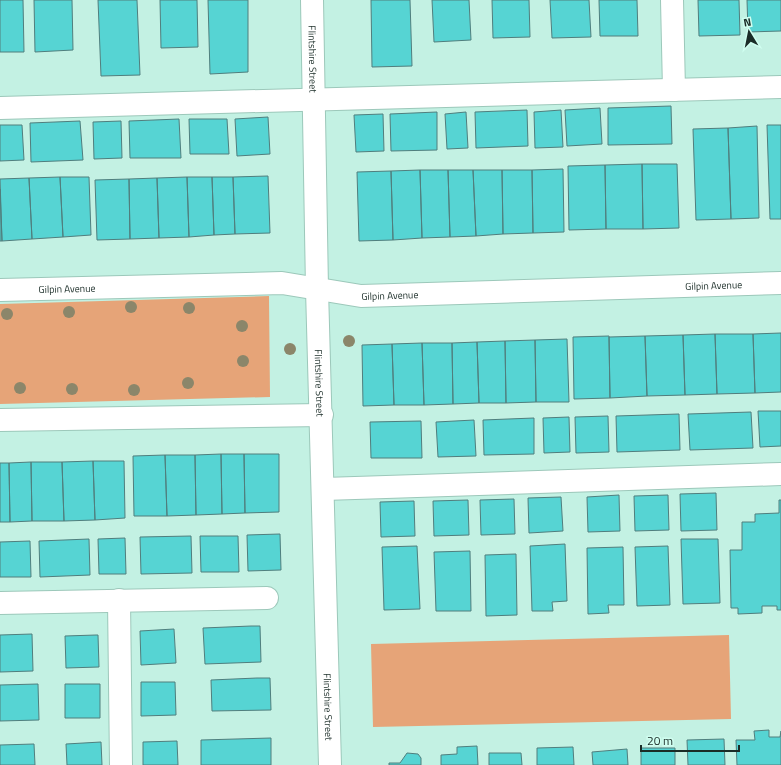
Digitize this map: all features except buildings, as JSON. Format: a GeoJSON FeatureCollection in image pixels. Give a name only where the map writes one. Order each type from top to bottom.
{"type":"FeatureCollection","features":[{"type":"Feature","properties":{"kind":"street","name":"Flintshire Street"},"geometry":{"type":"LineString","coordinates":[[312,0],[317,289],[322,415],[330,765]]}},
{"type":"Feature","properties":{"kind":"street"},"geometry":{"type":"LineString","coordinates":[[672,0],[674,90]]}},
{"type":"Feature","properties":{"kind":"street"},"geometry":{"type":"LineString","coordinates":[[0,108],[781,87]]}},
{"type":"Feature","properties":{"kind":"street","name":"Gilpin Avenue"},"geometry":{"type":"LineString","coordinates":[[0,290],[282,283],[361,296],[781,283]]}},
{"type":"Feature","properties":{"kind":"street"},"geometry":{"type":"LineString","coordinates":[[0,420],[322,415]]}},
{"type":"Feature","properties":{"kind":"street"},"geometry":{"type":"LineString","coordinates":[[324,489],[781,474]]}},
{"type":"Feature","properties":{"kind":"street"},"geometry":{"type":"LineString","coordinates":[[0,603],[267,598]]}},
{"type":"Feature","properties":{"kind":"street"},"geometry":{"type":"LineString","coordinates":[[119,600],[121,765]]}},
{"type":"Feature","properties":{"kind":"shaded area"},"geometry":{"type":"Polygon","coordinates":[[[269,296],[270,397],[0,404],[0,304],[269,296]]]}},
{"type":"Feature","properties":{"kind":"shaded area"},"geometry":{"type":"Polygon","coordinates":[[[729,635],[731,719],[373,727],[371,644],[729,635]]]}}]}
